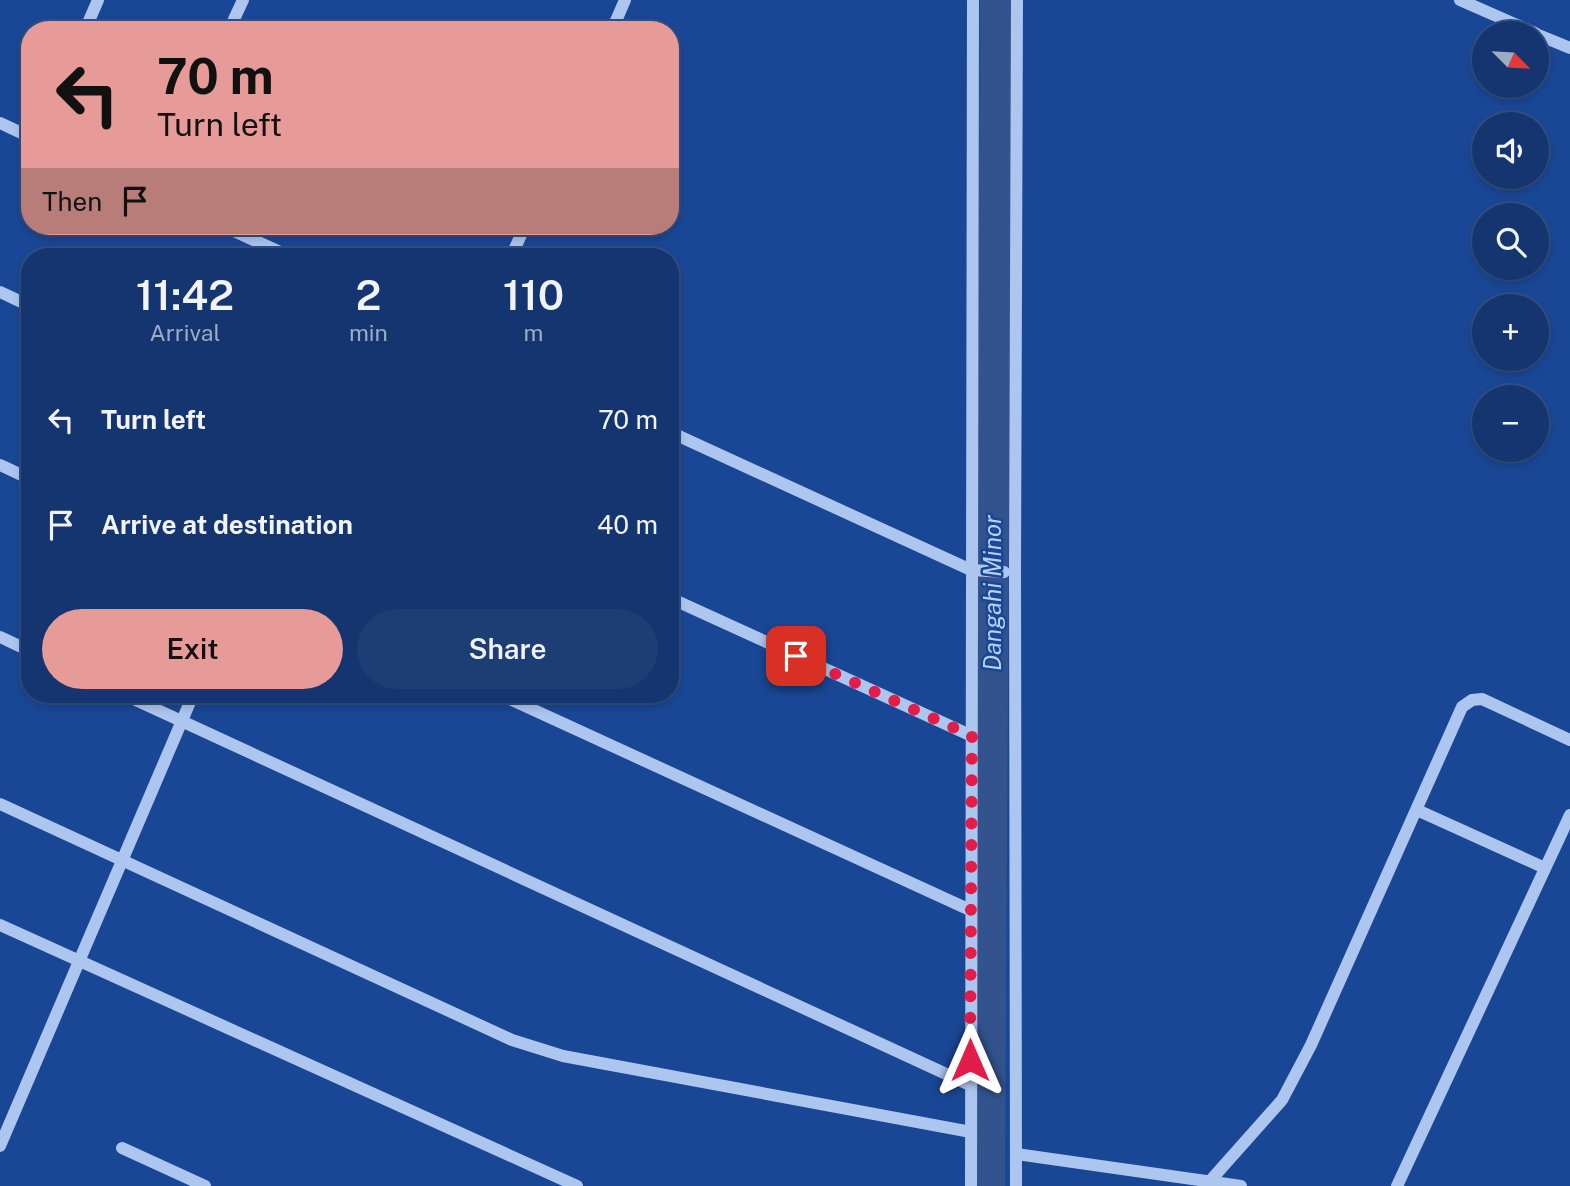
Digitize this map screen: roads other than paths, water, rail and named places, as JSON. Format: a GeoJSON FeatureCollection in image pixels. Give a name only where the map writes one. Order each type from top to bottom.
{"type":"FeatureCollection","features":[{"type":"Feature","properties":{"kind":"street"},"geometry":{"type":"LineString","coordinates":[[89,21],[98,0]]}},
{"type":"Feature","properties":{"kind":"street"},"geometry":{"type":"LineString","coordinates":[[233,21],[243,0]]}},
{"type":"Feature","properties":{"kind":"street"},"geometry":{"type":"LineString","coordinates":[[616,21],[625,0]]}},
{"type":"Feature","properties":{"kind":"street"},"geometry":{"type":"LineString","coordinates":[[971,1186],[973,0]]}},
{"type":"Feature","properties":{"kind":"street"},"geometry":{"type":"LineString","coordinates":[[1016,1186],[1009,572],[1017,0]]}},
{"type":"Feature","properties":{"kind":"street"},"geometry":{"type":"LineString","coordinates":[[1464,1],[1508,21]]}},
{"type":"Feature","properties":{"kind":"street"},"geometry":{"type":"LineString","coordinates":[[1549,39],[1570,48]]}},
{"type":"Feature","properties":{"kind":"street"},"geometry":{"type":"LineString","coordinates":[[0,123],[21,133]]}},
{"type":"Feature","properties":{"kind":"street"},"geometry":{"type":"LineString","coordinates":[[243,235],[271,248]]}},
{"type":"Feature","properties":{"kind":"street"},"geometry":{"type":"LineString","coordinates":[[0,292],[21,302]]}},
{"type":"Feature","properties":{"kind":"street"},"geometry":{"type":"LineString","coordinates":[[679,436],[971,570],[1009,572]]}},
{"type":"Feature","properties":{"kind":"street"},"geometry":{"type":"LineString","coordinates":[[0,465],[21,475]]}},
{"type":"Feature","properties":{"kind":"street"},"geometry":{"type":"LineString","coordinates":[[679,602],[972,736]]}},
{"type":"Feature","properties":{"kind":"street"},"geometry":{"type":"LineString","coordinates":[[0,637],[21,647]]}},
{"type":"Feature","properties":{"kind":"street"},"geometry":{"type":"LineString","coordinates":[[1210,1181],[1282,1100],[1311,1045],[1462,707],[1472,700],[1482,699],[1570,740]]}},
{"type":"Feature","properties":{"kind":"street"},"geometry":{"type":"LineString","coordinates":[[142,703],[970,1085]]}},
{"type":"Feature","properties":{"kind":"street"},"geometry":{"type":"LineString","coordinates":[[0,1146],[189,703]]}},
{"type":"Feature","properties":{"kind":"street"},"geometry":{"type":"LineString","coordinates":[[518,703],[971,910]]}},
{"type":"Feature","properties":{"kind":"street"},"geometry":{"type":"LineString","coordinates":[[0,804],[512,1040],[563,1056],[971,1132]]}},
{"type":"Feature","properties":{"kind":"street"},"geometry":{"type":"LineString","coordinates":[[1417,810],[1545,868]]}},
{"type":"Feature","properties":{"kind":"street"},"geometry":{"type":"LineString","coordinates":[[1397,1186],[1570,815]]}},
{"type":"Feature","properties":{"kind":"street"},"geometry":{"type":"LineString","coordinates":[[0,925],[577,1186]]}},
{"type":"Feature","properties":{"kind":"street"},"geometry":{"type":"LineString","coordinates":[[122,1148],[205,1186]]}},
{"type":"Feature","properties":{"kind":"street"},"geometry":{"type":"LineString","coordinates":[[1016,1154],[1180,1181],[1210,1181],[1241,1186]]}},
{"type":"Feature","properties":{"kind":"waterway","name":"Dangahi Minor"},"geometry":{"type":"LineString","coordinates":[[989,1186],[996,0]]}}]}
